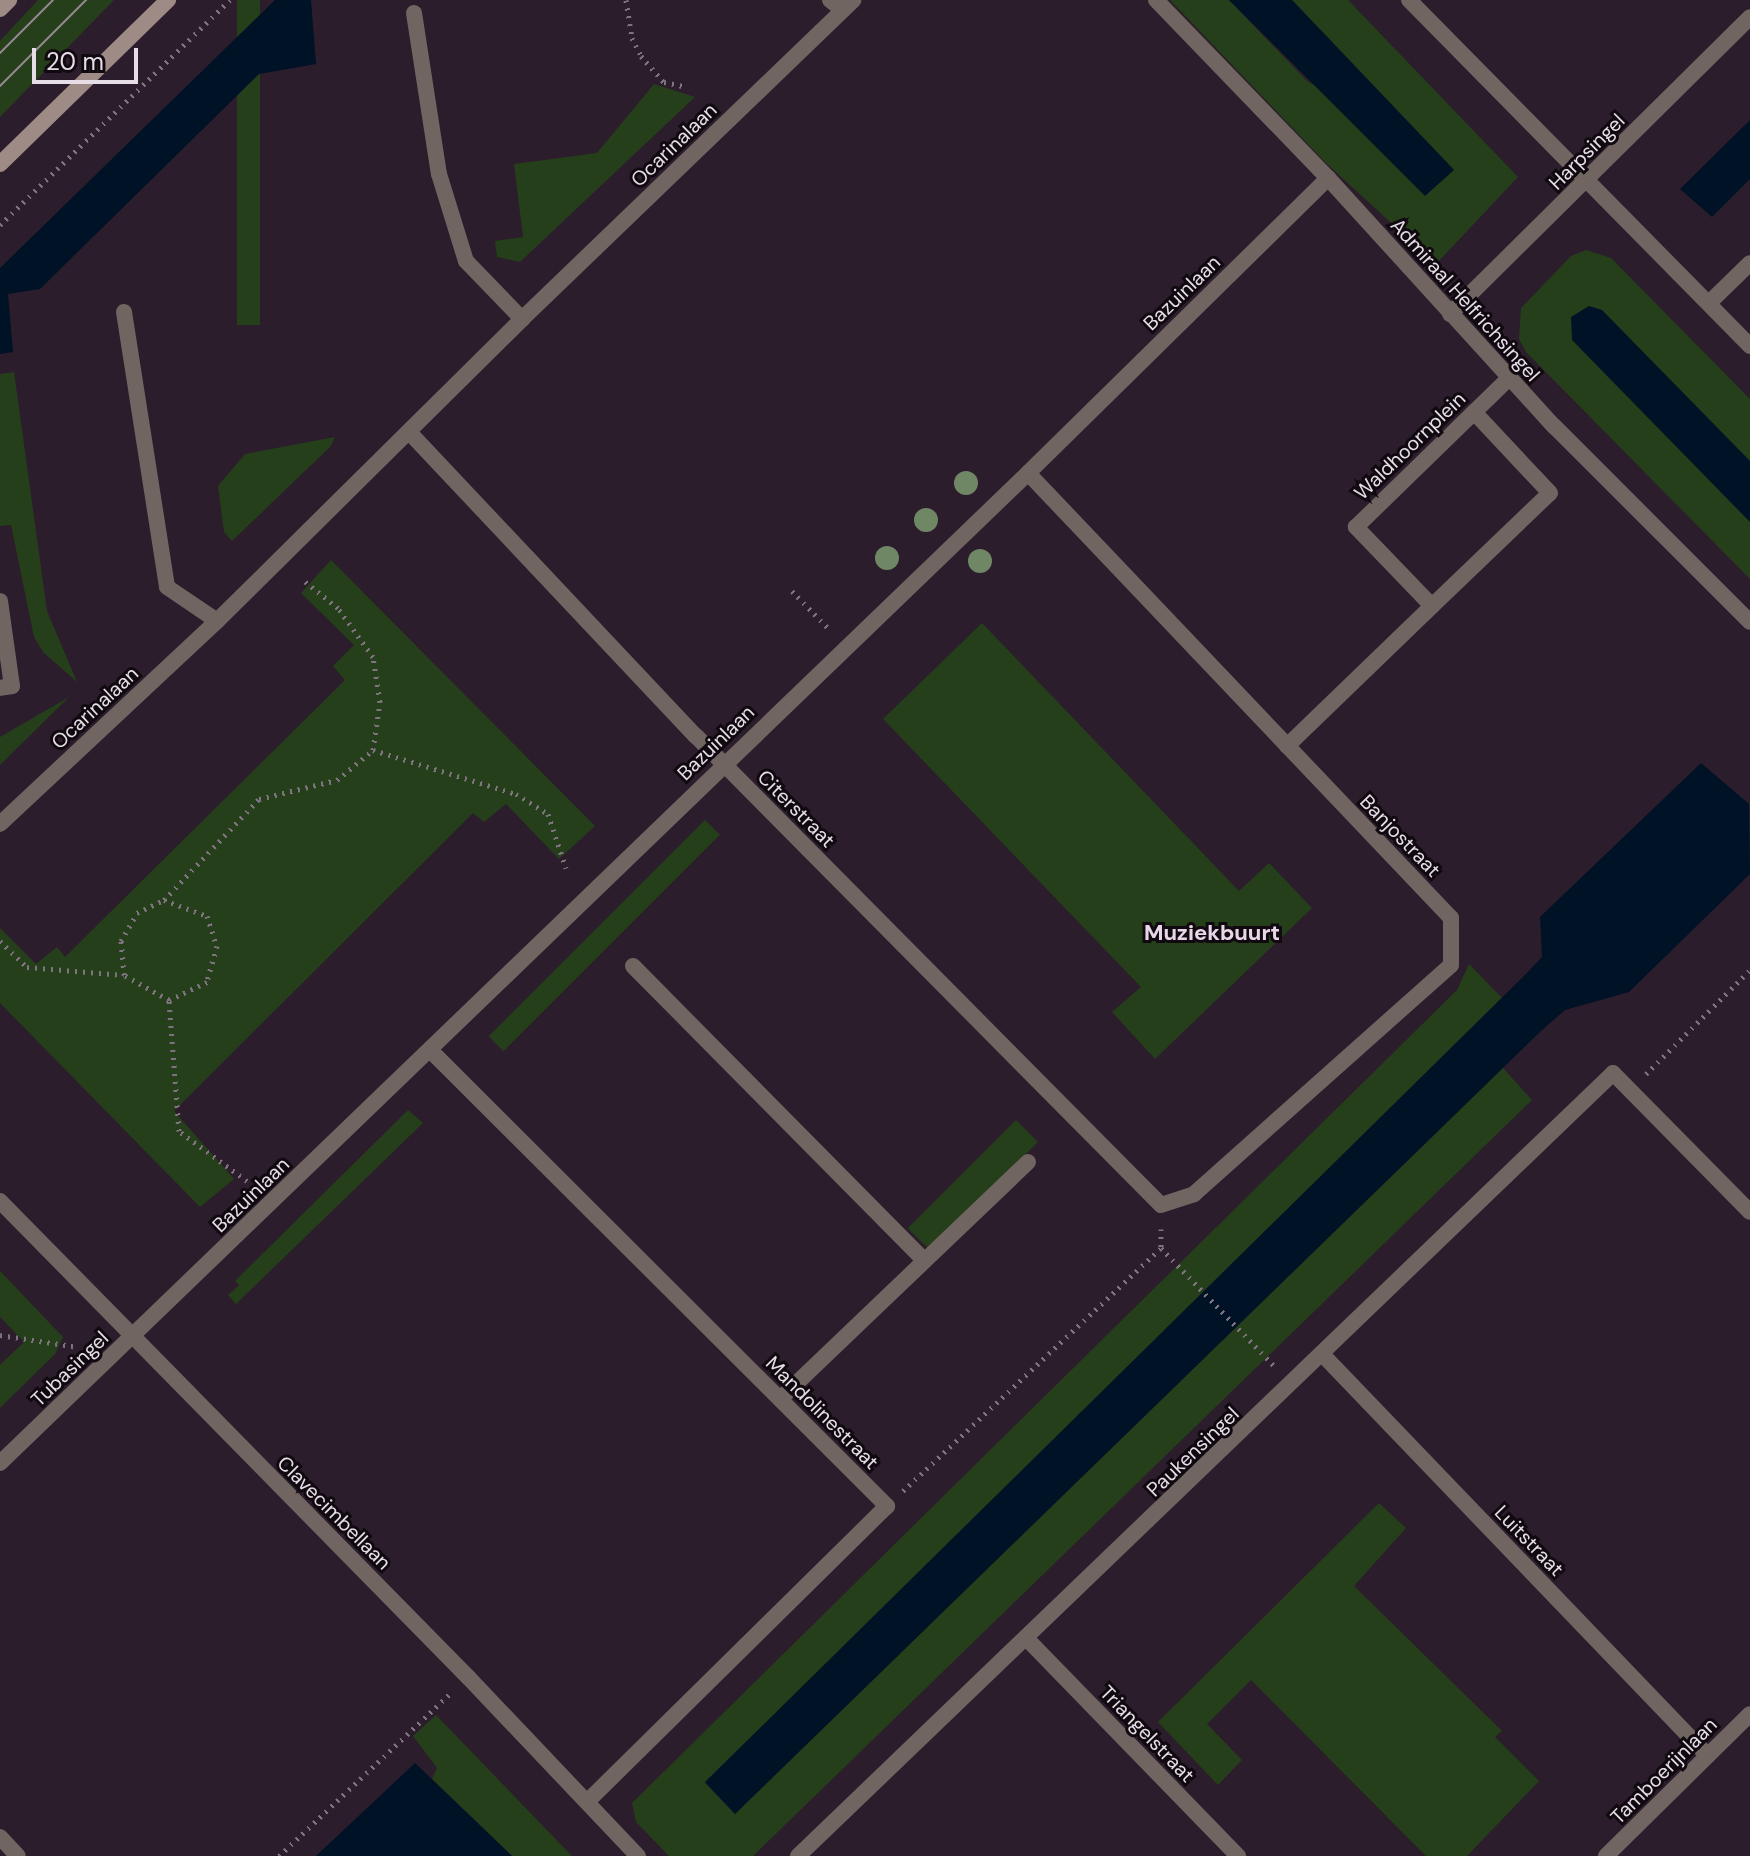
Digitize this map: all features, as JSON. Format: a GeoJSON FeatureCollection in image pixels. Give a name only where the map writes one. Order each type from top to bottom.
{"type":"FeatureCollection","features":[{"type":"Feature","properties":{"kind":"main road"},"geometry":{"type":"LineString","coordinates":[[0,9],[9,0]]}},
{"type":"Feature","properties":{"kind":"main road"},"geometry":{"type":"LineString","coordinates":[[0,164],[168,0]]}},
{"type":"Feature","properties":{"kind":"street","name":"Admiraal Helfrichsingel"},"geometry":{"type":"LineString","coordinates":[[1156,0],[1328,178],[1596,471],[1750,622]]}},
{"type":"Feature","properties":{"kind":"street"},"geometry":{"type":"LineString","coordinates":[[1409,0],[1750,346]]}},
{"type":"Feature","properties":{"kind":"street","name":"Ocarinalaan"},"geometry":{"type":"LineString","coordinates":[[0,824],[217,621],[843,3]]}},
{"type":"Feature","properties":{"kind":"street"},"geometry":{"type":"LineString","coordinates":[[414,13],[439,174],[466,261],[522,319]]}},
{"type":"Feature","properties":{"kind":"street","name":"Harpsingel"},"geometry":{"type":"LineString","coordinates":[[1450,314],[1750,17]]}},
{"type":"Feature","properties":{"kind":"street","name":"Bazuinlaan"},"geometry":{"type":"LineString","coordinates":[[132,1337],[1028,473],[1328,178]]}},
{"type":"Feature","properties":{"kind":"street"},"geometry":{"type":"LineString","coordinates":[[1709,303],[1750,263]]}},
{"type":"Feature","properties":{"kind":"street"},"geometry":{"type":"LineString","coordinates":[[124,312],[167,587],[217,621]]}},
{"type":"Feature","properties":{"kind":"street","name":"Waldhoornplein"},"geometry":{"type":"LineString","coordinates":[[1432,606],[1356,527],[1509,378]]}},
{"type":"Feature","properties":{"kind":"street"},"geometry":{"type":"LineString","coordinates":[[1287,746],[1550,493],[1474,412]]}},
{"type":"Feature","properties":{"kind":"street","name":"Citerstraat"},"geometry":{"type":"LineString","coordinates":[[410,433],[723,764],[1161,1205]]}},
{"type":"Feature","properties":{"kind":"street","name":"Banjostraat"},"geometry":{"type":"LineString","coordinates":[[1028,473],[1451,918],[1451,965],[1194,1194],[1161,1205]]}},
{"type":"Feature","properties":{"kind":"street"},"geometry":{"type":"LineString","coordinates":[[0,601],[12,686],[0,688]]}},
{"type":"Feature","properties":{"kind":"street"},"geometry":{"type":"LineString","coordinates":[[633,966],[923,1259]]}},
{"type":"Feature","properties":{"kind":"street","name":"Mandolinestraat"},"geometry":{"type":"LineString","coordinates":[[430,1050],[887,1506]]}},
{"type":"Feature","properties":{"kind":"street","name":"Paukensingel"},"geometry":{"type":"LineString","coordinates":[[798,1856],[1613,1073],[1631,1090]]}},
{"type":"Feature","properties":{"kind":"street"},"geometry":{"type":"LineString","coordinates":[[1631,1090],[1750,1212]]}},
{"type":"Feature","properties":{"kind":"street"},"geometry":{"type":"LineString","coordinates":[[780,1399],[923,1259],[1028,1162]]}},
{"type":"Feature","properties":{"kind":"street","name":"Clavecimbellaan"},"geometry":{"type":"LineString","coordinates":[[0,1201],[468,1677],[638,1856]]}},
{"type":"Feature","properties":{"kind":"street","name":"Tubasingel"},"geometry":{"type":"LineString","coordinates":[[0,1463],[132,1337]]}},
{"type":"Feature","properties":{"kind":"street","name":"Luitstraat"},"geometry":{"type":"LineString","coordinates":[[1322,1354],[1708,1756]]}},
{"type":"Feature","properties":{"kind":"street"},"geometry":{"type":"LineString","coordinates":[[587,1802],[887,1506]]}},
{"type":"Feature","properties":{"kind":"street","name":"Triangelstraat"},"geometry":{"type":"LineString","coordinates":[[1027,1639],[1238,1856]]}},
{"type":"Feature","properties":{"kind":"street","name":"Tamboerijnlaan"},"geometry":{"type":"LineString","coordinates":[[1606,1856],[1750,1714]]}},
{"type":"Feature","properties":{"kind":"street"},"geometry":{"type":"LineString","coordinates":[[0,1837],[18,1856]]}},
{"type":"Feature","properties":{"kind":"path"},"geometry":{"type":"LineString","coordinates":[[0,225],[230,0]]}},
{"type":"Feature","properties":{"kind":"path"},"geometry":{"type":"LineString","coordinates":[[626,0],[632,38],[641,56],[664,82],[683,86]]}},
{"type":"Feature","properties":{"kind":"path"},"geometry":{"type":"LineString","coordinates":[[124,975],[121,941],[137,913],[164,900],[259,799],[337,780],[373,750],[380,702],[373,657],[338,608],[302,579]]}},
{"type":"Feature","properties":{"kind":"path"},"geometry":{"type":"LineString","coordinates":[[792,591],[846,647]]}},
{"type":"Feature","properties":{"kind":"path"},"geometry":{"type":"LineString","coordinates":[[373,750],[516,794],[548,814],[566,868]]}},
{"type":"Feature","properties":{"kind":"path"},"geometry":{"type":"LineString","coordinates":[[164,900],[207,916],[217,946],[207,982],[169,1000]]}},
{"type":"Feature","properties":{"kind":"path"},"geometry":{"type":"LineString","coordinates":[[0,941],[27,967],[124,975],[169,1000]]}},
{"type":"Feature","properties":{"kind":"path"},"geometry":{"type":"LineString","coordinates":[[1631,1090],[1750,970]]}},
{"type":"Feature","properties":{"kind":"path"},"geometry":{"type":"LineString","coordinates":[[169,1000],[179,1131],[247,1181]]}},
{"type":"Feature","properties":{"kind":"path"},"geometry":{"type":"LineString","coordinates":[[1161,1205],[1161,1248],[1292,1384]]}},
{"type":"Feature","properties":{"kind":"path"},"geometry":{"type":"LineString","coordinates":[[887,1506],[1161,1248]]}},
{"type":"Feature","properties":{"kind":"path"},"geometry":{"type":"LineString","coordinates":[[0,1335],[78,1347]]}},
{"type":"Feature","properties":{"kind":"path"},"geometry":{"type":"LineString","coordinates":[[279,1856],[468,1677]]}},
{"type":"Feature","properties":{"kind":"green space"},"geometry":{"type":"Polygon","coordinates":[[[38,0],[114,0],[0,117],[0,41],[38,0]]]}},
{"type":"Feature","properties":{"kind":"green space"},"geometry":{"type":"Polygon","coordinates":[[[237,0],[260,0],[260,325],[237,325],[237,0]]]}},
{"type":"Feature","properties":{"kind":"green space"},"geometry":{"type":"Polygon","coordinates":[[[1170,0],[1229,0],[1307,81],[1454,170],[1292,0],[1348,0],[1518,177],[1436,264],[1327,164],[1170,0]]]}},
{"type":"Feature","properties":{"kind":"green space"},"geometry":{"type":"Polygon","coordinates":[[[654,84],[695,97],[520,262],[497,257],[495,241],[523,237],[514,164],[597,153],[654,84]]]}},
{"type":"Feature","properties":{"kind":"green space"},"geometry":{"type":"Polygon","coordinates":[[[1586,250],[1611,258],[1750,399],[1750,579],[1526,352],[1519,339],[1521,308],[1571,256],[1586,250]]]}},
{"type":"Feature","properties":{"kind":"green space"},"geometry":{"type":"Polygon","coordinates":[[[14,372],[47,611],[77,682],[43,652],[34,637],[11,525],[0,526],[0,374],[14,372]]]}},
{"type":"Feature","properties":{"kind":"green space"},"geometry":{"type":"Polygon","coordinates":[[[335,437],[330,447],[232,541],[224,532],[218,486],[245,454],[335,437]]]}},
{"type":"Feature","properties":{"kind":"green space"},"geometry":{"type":"Polygon","coordinates":[[[331,560],[595,826],[559,859],[506,804],[484,822],[473,813],[174,1111],[234,1179],[200,1207],[0,1003],[0,928],[36,964],[57,947],[65,957],[345,680],[333,666],[354,645],[301,593],[331,560]]]}},
{"type":"Feature","properties":{"kind":"green space"},"geometry":{"type":"Polygon","coordinates":[[[982,623],[1239,891],[1269,863],[1312,908],[1155,1059],[1112,1012],[1141,987],[883,719],[982,623]]]}},
{"type":"Feature","properties":{"kind":"green space"},"geometry":{"type":"Polygon","coordinates":[[[69,697],[0,765],[0,737],[69,697]]]}},
{"type":"Feature","properties":{"kind":"green space"},"geometry":{"type":"Polygon","coordinates":[[[705,820],[720,835],[503,1051],[489,1036],[705,820]]]}},
{"type":"Feature","properties":{"kind":"green space"},"geometry":{"type":"Polygon","coordinates":[[[1469,964],[1502,998],[705,1783],[735,1814],[1503,1068],[1532,1100],[753,1856],[669,1856],[636,1822],[632,1803],[1457,990],[1469,964]]]}},
{"type":"Feature","properties":{"kind":"green space"},"geometry":{"type":"Polygon","coordinates":[[[408,1110],[423,1123],[236,1304],[228,1295],[239,1285],[235,1281],[408,1110]]]}},
{"type":"Feature","properties":{"kind":"green space"},"geometry":{"type":"Polygon","coordinates":[[[1016,1120],[1038,1142],[930,1250],[908,1228],[1016,1120]]]}},
{"type":"Feature","properties":{"kind":"green space"},"geometry":{"type":"Polygon","coordinates":[[[0,1271],[63,1337],[55,1354],[0,1408],[0,1365],[24,1342],[0,1317],[0,1271]]]}},
{"type":"Feature","properties":{"kind":"green space"},"geometry":{"type":"Polygon","coordinates":[[[1379,1503],[1406,1528],[1354,1586],[1502,1731],[1495,1737],[1539,1781],[1467,1856],[1426,1856],[1251,1680],[1207,1724],[1242,1760],[1218,1785],[1158,1722],[1379,1503]]]}},
{"type":"Feature","properties":{"kind":"green space"},"geometry":{"type":"Polygon","coordinates":[[[436,1715],[572,1856],[512,1856],[432,1779],[437,1768],[413,1736],[436,1715]]]}},
{"type":"Feature","properties":{"kind":"water"},"geometry":{"type":"Polygon","coordinates":[[[275,0],[311,0],[316,64],[259,74],[40,289],[8,294],[13,352],[0,354],[0,268],[275,0]]]}},
{"type":"Feature","properties":{"kind":"water"},"geometry":{"type":"Polygon","coordinates":[[[1229,0],[1292,0],[1454,170],[1425,196],[1229,0]]]}},
{"type":"Feature","properties":{"kind":"water"},"geometry":{"type":"Polygon","coordinates":[[[1750,120],[1750,179],[1712,217],[1680,189],[1750,120]]]}},
{"type":"Feature","properties":{"kind":"water"},"geometry":{"type":"Polygon","coordinates":[[[1589,306],[1602,310],[1750,461],[1750,522],[1572,340],[1571,317],[1589,306]]]}},
{"type":"Feature","properties":{"kind":"water"},"geometry":{"type":"Polygon","coordinates":[[[1701,763],[1749,804],[1750,874],[1629,992],[1565,1010],[1541,1031],[735,1814],[705,1782],[1527,973],[1542,957],[1540,917],[1701,763]]]}},
{"type":"Feature","properties":{"kind":"water"},"geometry":{"type":"Polygon","coordinates":[[[415,1763],[512,1856],[316,1856],[415,1763]]]}},
{"type":"Feature","properties":{"kind":"tram line"},"geometry":{"type":"LineString","coordinates":[[0,53],[53,0]]}},
{"type":"Feature","properties":{"kind":"tram line"},"geometry":{"type":"LineString","coordinates":[[0,86],[86,0]]}},
{"type":"Feature","properties":{"kind":"district","name":"Muziekbuurt"},"geometry":{"type":"Point","coordinates":[1212,933]}}]}
